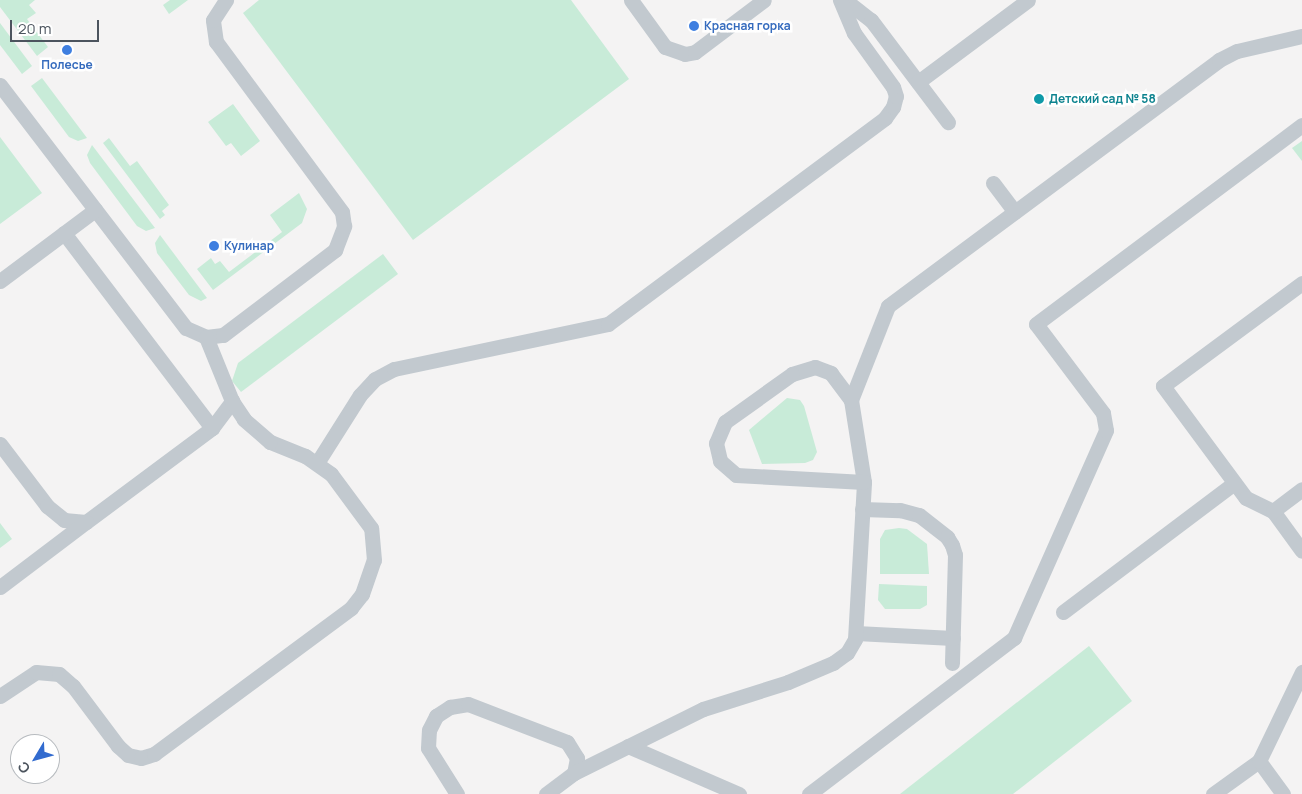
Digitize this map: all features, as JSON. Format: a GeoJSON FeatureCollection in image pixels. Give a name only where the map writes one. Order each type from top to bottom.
{"type":"FeatureCollection","features":[{"type":"Feature","properties":{"kind":"lane"},"geometry":{"type":"LineString","coordinates":[[0,86],[186,328],[206,337],[223,335],[335,250],[342,238],[344,226],[342,212],[216,42],[213,20],[226,0]]}},
{"type":"Feature","properties":{"kind":"lane"},"geometry":{"type":"LineString","coordinates":[[631,0],[665,47],[686,54],[695,52],[764,0]]}},
{"type":"Feature","properties":{"kind":"lane"},"geometry":{"type":"LineString","coordinates":[[317,463],[360,394],[375,379],[394,369],[608,324],[885,118],[893,107],[896,96],[893,87],[854,33],[840,0]]}},
{"type":"Feature","properties":{"kind":"lane"},"geometry":{"type":"LineString","coordinates":[[846,0],[871,20],[948,122]]}},
{"type":"Feature","properties":{"kind":"lane"},"geometry":{"type":"LineString","coordinates":[[918,82],[1028,0]]}},
{"type":"Feature","properties":{"kind":"lane"},"geometry":{"type":"LineString","coordinates":[[851,400],[888,306],[1219,60],[1237,51],[1302,36]]}},
{"type":"Feature","properties":{"kind":"lane"},"geometry":{"type":"LineString","coordinates":[[809,794],[1014,638],[1106,430],[1103,413],[1036,324],[1302,125]]}},
{"type":"Feature","properties":{"kind":"lane"},"geometry":{"type":"LineString","coordinates":[[993,183],[1015,212]]}},
{"type":"Feature","properties":{"kind":"lane"},"geometry":{"type":"LineString","coordinates":[[0,281],[95,210]]}},
{"type":"Feature","properties":{"kind":"lane"},"geometry":{"type":"LineString","coordinates":[[64,233],[212,428]]}},
{"type":"Feature","properties":{"kind":"lane"},"geometry":{"type":"LineString","coordinates":[[1302,283],[1162,386],[1246,498],[1273,511],[1302,551]]}},
{"type":"Feature","properties":{"kind":"lane"},"geometry":{"type":"LineString","coordinates":[[0,696],[36,672],[60,674],[128,755],[142,758],[154,754],[351,608],[362,594],[372,575],[374,560],[371,528],[331,474],[317,463],[270,442],[244,419],[232,401],[206,337]]}},
{"type":"Feature","properties":{"kind":"lane"},"geometry":{"type":"LineString","coordinates":[[546,794],[574,773],[703,709],[788,682],[833,663],[847,653],[856,633],[864,482],[851,400],[831,373],[814,367],[792,374],[726,422],[716,443],[720,461],[736,475],[864,482]]}},
{"type":"Feature","properties":{"kind":"lane"},"geometry":{"type":"LineString","coordinates":[[0,587],[212,428],[232,401]]}},
{"type":"Feature","properties":{"kind":"lane"},"geometry":{"type":"LineString","coordinates":[[0,444],[47,506],[64,520],[86,522]]}},
{"type":"Feature","properties":{"kind":"lane"},"geometry":{"type":"LineString","coordinates":[[1063,612],[1234,483]]}},
{"type":"Feature","properties":{"kind":"lane"},"geometry":{"type":"LineString","coordinates":[[1273,511],[1302,489]]}},
{"type":"Feature","properties":{"kind":"lane"},"geometry":{"type":"LineString","coordinates":[[862,509],[909,512],[947,537],[955,555],[952,663]]}},
{"type":"Feature","properties":{"kind":"lane"},"geometry":{"type":"LineString","coordinates":[[856,633],[953,638]]}},
{"type":"Feature","properties":{"kind":"lane"},"geometry":{"type":"LineString","coordinates":[[1213,794],[1259,760],[1302,672]]}},
{"type":"Feature","properties":{"kind":"lane"},"geometry":{"type":"LineString","coordinates":[[457,794],[428,748],[429,730],[436,716],[450,707],[468,704],[567,742],[574,749],[577,758],[574,773]]}},
{"type":"Feature","properties":{"kind":"lane"},"geometry":{"type":"LineString","coordinates":[[628,746],[739,794]]}},
{"type":"Feature","properties":{"kind":"lane"},"geometry":{"type":"LineString","coordinates":[[1259,760],[1283,794]]}},
{"type":"Feature","properties":{"kind":"green space"},"geometry":{"type":"Polygon","coordinates":[[[0,0],[35,0],[29,5],[36,13],[27,19],[48,47],[37,56],[0,7],[0,0]]]}},
{"type":"Feature","properties":{"kind":"green space"},"geometry":{"type":"Polygon","coordinates":[[[170,0],[188,0],[169,14],[163,5],[170,0]]]}},
{"type":"Feature","properties":{"kind":"green space"},"geometry":{"type":"Polygon","coordinates":[[[259,0],[571,0],[629,79],[413,240],[243,13],[259,0]]]}},
{"type":"Feature","properties":{"kind":"green space"},"geometry":{"type":"Polygon","coordinates":[[[0,23],[32,66],[22,74],[0,45],[0,23]]]}},
{"type":"Feature","properties":{"kind":"green space"},"geometry":{"type":"Polygon","coordinates":[[[42,78],[87,138],[78,141],[69,137],[31,86],[42,78]]]}},
{"type":"Feature","properties":{"kind":"green space"},"geometry":{"type":"Polygon","coordinates":[[[233,104],[260,141],[241,156],[231,143],[226,146],[208,122],[233,104]]]}},
{"type":"Feature","properties":{"kind":"green space"},"geometry":{"type":"Polygon","coordinates":[[[0,137],[42,193],[0,224],[0,137]]]}},
{"type":"Feature","properties":{"kind":"green space"},"geometry":{"type":"Polygon","coordinates":[[[109,138],[130,166],[137,161],[169,205],[162,211],[165,215],[160,219],[103,143],[109,138]]]}},
{"type":"Feature","properties":{"kind":"green space"},"geometry":{"type":"Polygon","coordinates":[[[1302,141],[1302,161],[1292,148],[1302,141]]]}},
{"type":"Feature","properties":{"kind":"green space"},"geometry":{"type":"Polygon","coordinates":[[[92,145],[155,228],[146,231],[137,226],[90,163],[87,155],[92,145]]]}},
{"type":"Feature","properties":{"kind":"green space"},"geometry":{"type":"Polygon","coordinates":[[[299,193],[307,209],[302,223],[213,290],[197,269],[211,258],[215,264],[220,261],[229,272],[282,232],[270,215],[299,193]]]}},
{"type":"Feature","properties":{"kind":"green space"},"geometry":{"type":"Polygon","coordinates":[[[160,235],[207,298],[201,301],[189,295],[157,253],[155,243],[160,235]]]}},
{"type":"Feature","properties":{"kind":"green space"},"geometry":{"type":"Polygon","coordinates":[[[383,254],[398,274],[241,392],[232,381],[238,363],[383,254]]]}},
{"type":"Feature","properties":{"kind":"green space"},"geometry":{"type":"Polygon","coordinates":[[[787,398],[800,400],[804,406],[817,452],[813,460],[805,463],[762,464],[749,430],[787,398]]]}},
{"type":"Feature","properties":{"kind":"green space"},"geometry":{"type":"Polygon","coordinates":[[[0,523],[12,539],[0,548],[0,523]]]}},
{"type":"Feature","properties":{"kind":"green space"},"geometry":{"type":"Polygon","coordinates":[[[907,529],[927,544],[929,574],[880,574],[880,539],[885,530],[907,529]]]}},
{"type":"Feature","properties":{"kind":"green space"},"geometry":{"type":"Polygon","coordinates":[[[879,584],[927,586],[927,605],[920,609],[885,609],[878,600],[879,584]]]}},
{"type":"Feature","properties":{"kind":"green space"},"geometry":{"type":"Polygon","coordinates":[[[1089,646],[1132,701],[1013,794],[900,794],[1089,646]]]}},
{"type":"Feature","properties":{"kind":"place","name":"Красная горка"},"geometry":{"type":"Point","coordinates":[694,26]}},
{"type":"Feature","properties":{"kind":"place","name":"Полесье"},"geometry":{"type":"Point","coordinates":[67,50]}},
{"type":"Feature","properties":{"kind":"place","name":"Детский сад № 58"},"geometry":{"type":"Point","coordinates":[1039,99]}},
{"type":"Feature","properties":{"kind":"place","name":"Кулинар"},"geometry":{"type":"Point","coordinates":[214,246]}}]}
